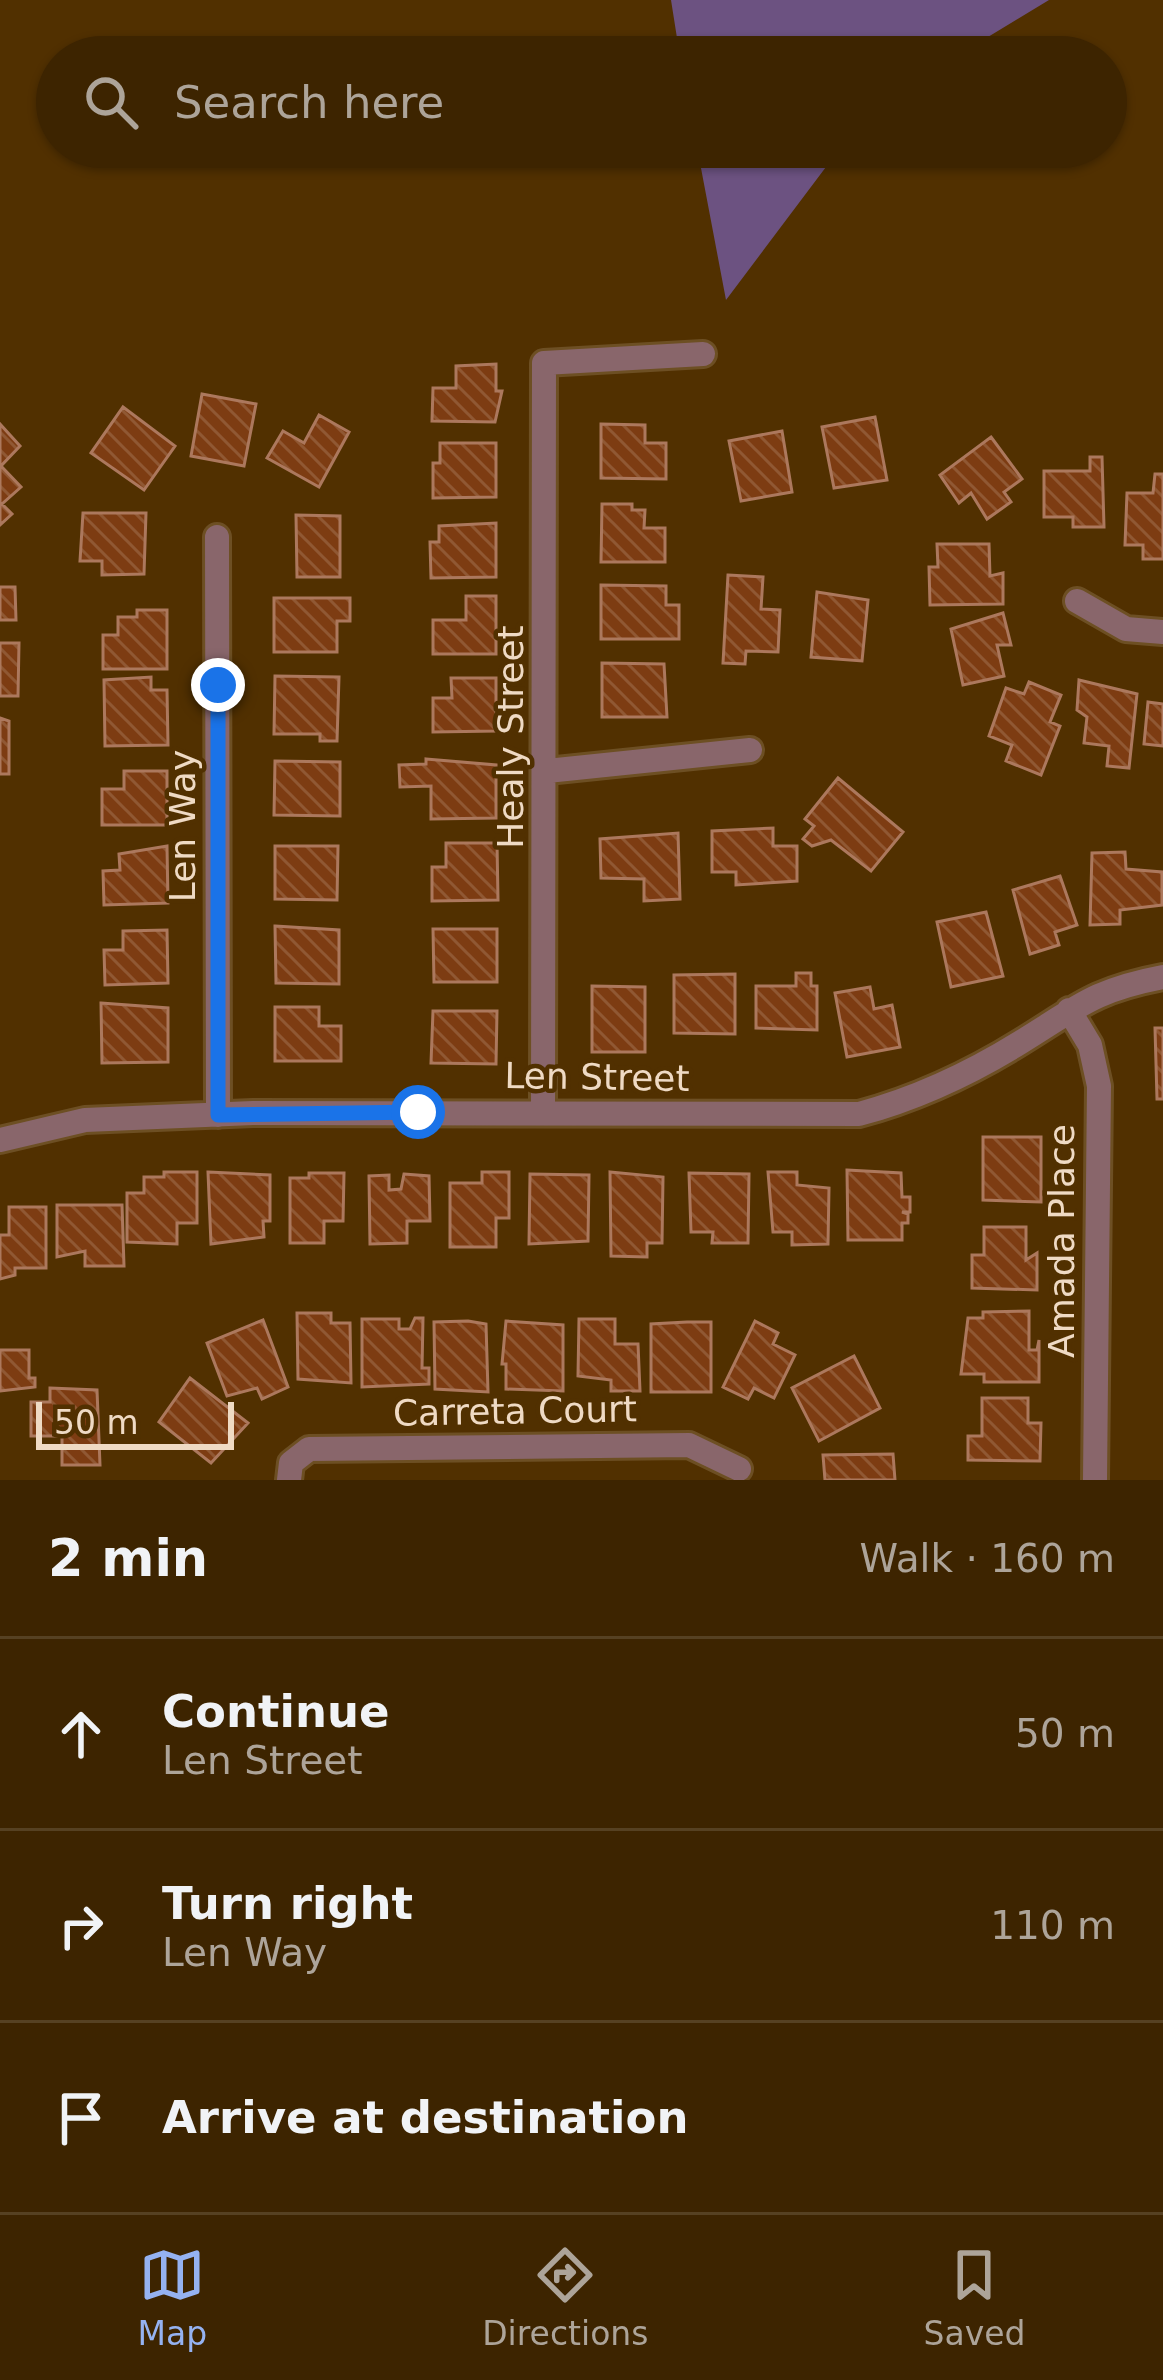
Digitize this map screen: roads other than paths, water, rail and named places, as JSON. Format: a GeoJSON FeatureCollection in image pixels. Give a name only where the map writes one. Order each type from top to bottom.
{"type":"FeatureCollection","features":[{"type":"Feature","properties":{"kind":"street","name":"Healy Street"},"geometry":{"type":"LineString","coordinates":[[543,1112],[544,363],[703,354]]}},
{"type":"Feature","properties":{"kind":"street","name":"Len Way"},"geometry":{"type":"LineString","coordinates":[[217,537],[218,1115]]}},
{"type":"Feature","properties":{"kind":"street"},"geometry":{"type":"LineString","coordinates":[[1077,601],[1126,629],[1163,632]]}},
{"type":"Feature","properties":{"kind":"street"},"geometry":{"type":"LineString","coordinates":[[547,771],[750,750]]}},
{"type":"Feature","properties":{"kind":"street","name":"Len Street"},"geometry":{"type":"LineString","coordinates":[[0,1140],[85,1120],[218,1115],[859,1114],[930,1089],[1018,1045],[1110,987],[1163,977]]}},
{"type":"Feature","properties":{"kind":"street","name":"Amada Place"},"geometry":{"type":"LineString","coordinates":[[1069,1010],[1090,1046],[1099,1086],[1096,1480]]}},
{"type":"Feature","properties":{"kind":"street","name":"Carreta Court"},"geometry":{"type":"LineString","coordinates":[[290,1472],[309,1449],[689,1445],[740,1469]]}}]}
